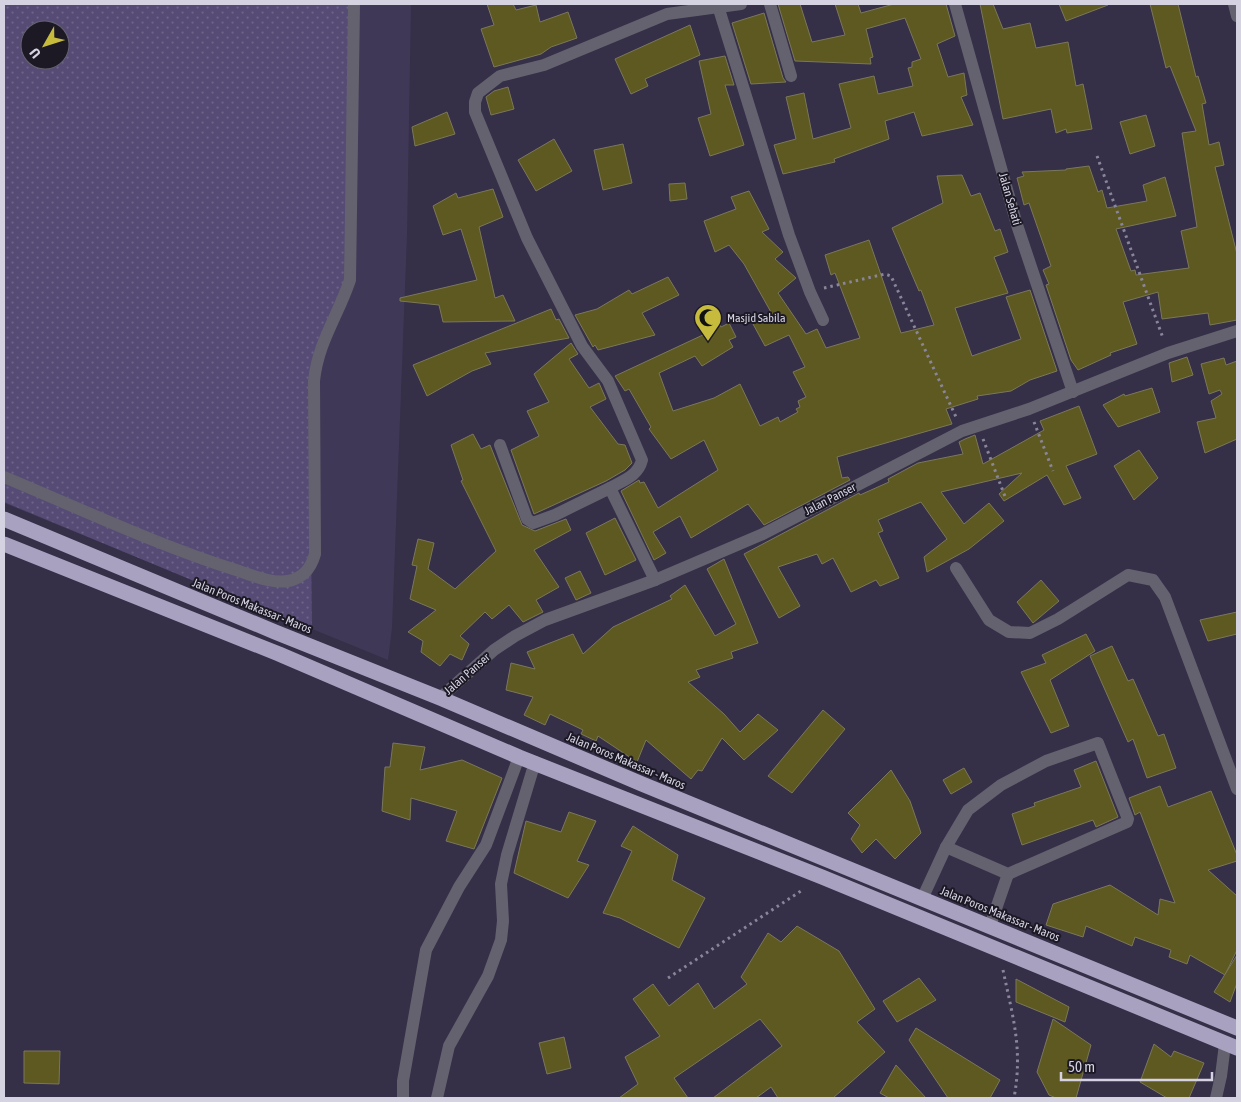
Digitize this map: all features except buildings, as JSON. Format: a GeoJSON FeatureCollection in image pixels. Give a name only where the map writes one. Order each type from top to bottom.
{"type":"FeatureCollection","features":[{"type":"Feature","properties":{"kind":"highway","name":"Jalan Poros Makassar - Maros"},"geometry":{"type":"LineString","coordinates":[[4,520],[440,698],[642,784],[1237,1028]]}},
{"type":"Feature","properties":{"kind":"highway"},"geometry":{"type":"LineString","coordinates":[[4,544],[278,654],[519,757],[822,877],[1231,1046]]}},
{"type":"Feature","properties":{"kind":"street"},"geometry":{"type":"LineString","coordinates":[[4,477],[209,561],[264,578],[287,581],[300,577],[311,568],[315,554],[314,381],[316,359],[350,280],[354,4]]}},
{"type":"Feature","properties":{"kind":"street"},"geometry":{"type":"LineString","coordinates":[[500,445],[528,519],[532,523],[555,515],[635,474],[640,469],[642,460],[608,381],[582,346],[527,238],[475,112],[475,102],[478,93],[500,76],[544,65],[667,9],[741,4]]}},
{"type":"Feature","properties":{"kind":"street"},"geometry":{"type":"LineString","coordinates":[[770,4],[791,76]]}},
{"type":"Feature","properties":{"kind":"street","name":"Jalan Sehati"},"geometry":{"type":"LineString","coordinates":[[955,4],[1017,225],[1074,392]]}},
{"type":"Feature","properties":{"kind":"street"},"geometry":{"type":"LineString","coordinates":[[1234,4],[1237,16]]}},
{"type":"Feature","properties":{"kind":"street"},"geometry":{"type":"LineString","coordinates":[[718,6],[789,235],[810,292],[823,320]]}},
{"type":"Feature","properties":{"kind":"street","name":"Jalan Panser"},"geometry":{"type":"LineString","coordinates":[[440,698],[494,650],[545,620],[655,580],[763,534],[962,431],[1074,392],[1168,353],[1237,332]]}},
{"type":"Feature","properties":{"kind":"street"},"geometry":{"type":"LineString","coordinates":[[610,488],[655,580]]}},
{"type":"Feature","properties":{"kind":"street"},"geometry":{"type":"LineString","coordinates":[[956,568],[989,620],[1009,632],[1030,633],[1058,619],[1128,575],[1154,580],[1165,597],[1237,789]]}},
{"type":"Feature","properties":{"kind":"street"},"geometry":{"type":"LineString","coordinates":[[922,899],[946,847],[968,810],[1001,785],[1046,761],[1098,743],[1101,745],[1125,810],[1127,822],[1008,874],[946,847]]}},
{"type":"Feature","properties":{"kind":"street"},"geometry":{"type":"LineString","coordinates":[[402,1098],[404,1072],[426,950],[459,887],[486,845],[519,757]]}},
{"type":"Feature","properties":{"kind":"street"},"geometry":{"type":"LineString","coordinates":[[437,1098],[450,1046],[488,976],[501,940],[503,921],[501,884],[507,855],[534,762]]}},
{"type":"Feature","properties":{"kind":"street"},"geometry":{"type":"LineString","coordinates":[[990,926],[1008,874]]}},
{"type":"Feature","properties":{"kind":"street"},"geometry":{"type":"LineString","coordinates":[[1216,1098],[1231,1046]]}},
{"type":"Feature","properties":{"kind":"path"},"geometry":{"type":"LineString","coordinates":[[1097,156],[1168,353]]}},
{"type":"Feature","properties":{"kind":"path"},"geometry":{"type":"LineString","coordinates":[[810,292],[885,274],[891,276],[962,431]]}},
{"type":"Feature","properties":{"kind":"path"},"geometry":{"type":"LineString","coordinates":[[1029,409],[1053,471]]}},
{"type":"Feature","properties":{"kind":"path"},"geometry":{"type":"LineString","coordinates":[[978,426],[1006,499]]}},
{"type":"Feature","properties":{"kind":"path"},"geometry":{"type":"LineString","coordinates":[[668,978],[822,877]]}},
{"type":"Feature","properties":{"kind":"path"},"geometry":{"type":"LineString","coordinates":[[999,950],[1019,1045],[1018,1079],[1014,1098]]}},
{"type":"Feature","properties":{"kind":"shaded area"},"geometry":{"type":"Polygon","coordinates":[[[4,4],[411,4],[407,235],[392,628],[388,660],[4,503],[4,4]]]}},
{"type":"Feature","properties":{"kind":"shaded area"},"geometry":{"type":"Polygon","coordinates":[[[4,4],[352,4],[347,284],[309,374],[312,630],[4,502],[4,4]]]}},
{"type":"Feature","properties":{"kind":"place","name":"Masjid Sabila"},"geometry":{"type":"Point","coordinates":[708,342]}}]}
